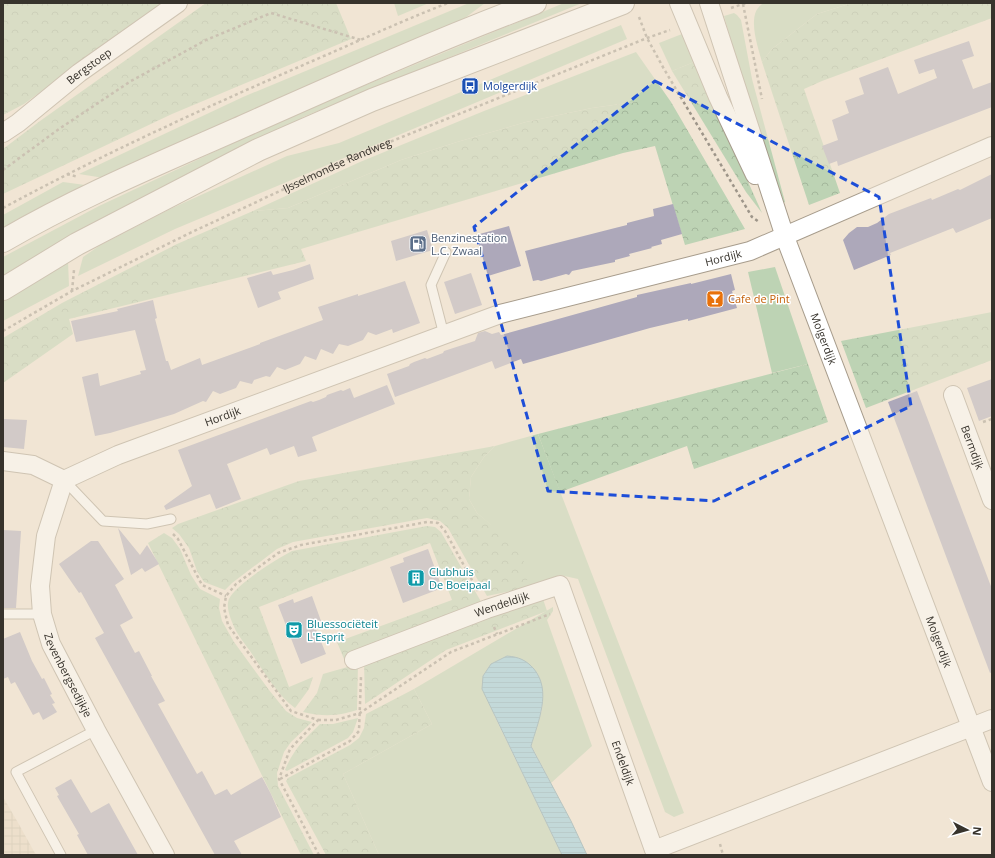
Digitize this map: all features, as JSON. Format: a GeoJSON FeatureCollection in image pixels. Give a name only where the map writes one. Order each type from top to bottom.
{"type":"FeatureCollection","features":[{"type":"Feature","properties":{"kind":"main road"},"geometry":{"type":"LineString","coordinates":[[3,241],[107,187],[207,142],[331,87],[535,3]]}},
{"type":"Feature","properties":{"kind":"main road"},"geometry":{"type":"LineString","coordinates":[[3,289],[77,244],[258,150],[372,100],[631,10]]}},
{"type":"Feature","properties":{"kind":"street","name":"Bergstoep"},"geometry":{"type":"LineString","coordinates":[[3,133],[79,73],[178,3]]}},
{"type":"Feature","properties":{"kind":"street","name":"Molgerdijk"},"geometry":{"type":"LineString","coordinates":[[679,3],[718,98],[785,237]]}},
{"type":"Feature","properties":{"kind":"street","name":"Molgerdijk"},"geometry":{"type":"LineString","coordinates":[[708,3],[785,237],[992,782]]}},
{"type":"Feature","properties":{"kind":"street","name":"Hordijk"},"geometry":{"type":"LineString","coordinates":[[64,480],[118,455],[500,314],[750,251],[992,146]]}},
{"type":"Feature","properties":{"kind":"street","name":"Bermdijk"},"geometry":{"type":"LineString","coordinates":[[953,395],[992,500]]}},
{"type":"Feature","properties":{"kind":"street"},"geometry":{"type":"LineString","coordinates":[[3,461],[33,465],[64,480]]}},
{"type":"Feature","properties":{"kind":"street","name":"Zevenbergsedijkje"},"geometry":{"type":"LineString","coordinates":[[64,480],[46,536],[40,586],[42,614],[51,644],[96,730],[165,855]]}},
{"type":"Feature","properties":{"kind":"street","name":"Wendeldijk"},"geometry":{"type":"LineString","coordinates":[[358,659],[487,609],[560,585],[567,608],[593,676]]}},
{"type":"Feature","properties":{"kind":"street","name":"Endeldijk"},"geometry":{"type":"LineString","coordinates":[[593,676],[654,850],[972,728]]}},
{"type":"Feature","properties":{"kind":"street"},"geometry":{"type":"LineString","coordinates":[[972,728],[992,719]]}},
{"type":"Feature","properties":{"kind":"lane"},"geometry":{"type":"LineString","coordinates":[[444,335],[431,285],[446,252]]}},
{"type":"Feature","properties":{"kind":"lane"},"geometry":{"type":"LineString","coordinates":[[64,480],[103,521],[147,524],[171,519]]}},
{"type":"Feature","properties":{"kind":"lane"},"geometry":{"type":"LineString","coordinates":[[3,614],[42,614]]}},
{"type":"Feature","properties":{"kind":"lane"},"geometry":{"type":"LineString","coordinates":[[61,855],[16,772],[96,730]]}},
{"type":"Feature","properties":{"kind":"path"},"geometry":{"type":"LineString","coordinates":[[3,208],[67,173],[170,124],[448,3]]}},
{"type":"Feature","properties":{"kind":"path"},"geometry":{"type":"LineString","coordinates":[[631,10],[752,217],[785,237]]}},
{"type":"Feature","properties":{"kind":"path"},"geometry":{"type":"LineString","coordinates":[[3,170],[59,129],[130,81],[206,40],[271,13],[362,40]]}},
{"type":"Feature","properties":{"kind":"path","name":"IJsselmondse Randweg"},"geometry":{"type":"LineString","coordinates":[[3,330],[72,291],[178,239],[348,160],[647,38]]}},
{"type":"Feature","properties":{"kind":"path"},"geometry":{"type":"LineString","coordinates":[[159,522],[178,539],[202,585],[226,596]]}},
{"type":"Feature","properties":{"kind":"path"},"geometry":{"type":"LineString","coordinates":[[497,634],[487,609],[445,531],[438,523],[427,522],[301,545],[278,553],[236,584],[226,596],[224,608],[228,625],[291,711],[318,720],[336,720],[360,713],[451,652],[567,608]]}},
{"type":"Feature","properties":{"kind":"path"},"geometry":{"type":"LineString","coordinates":[[279,779],[350,741],[359,731],[360,713],[358,659]]}},
{"type":"Feature","properties":{"kind":"path"},"geometry":{"type":"LineString","coordinates":[[318,720],[290,749],[279,779],[319,855]]}},
{"type":"Feature","properties":{"kind":"highlighted area"},"geometry":{"type":"Polygon","coordinates":[[[655,81],[879,197],[911,406],[714,501],[548,491],[474,227],[655,81]]]}},
{"type":"Feature","properties":{"kind":"shaded area"},"geometry":{"type":"Polygon","coordinates":[[[3,797],[17,821],[36,855],[3,855],[3,797]]]}},
{"type":"Feature","properties":{"kind":"green space"},"geometry":{"type":"Polygon","coordinates":[[[3,3],[162,3],[24,104],[3,115],[3,3]]]}},
{"type":"Feature","properties":{"kind":"green space"},"geometry":{"type":"Polygon","coordinates":[[[206,3],[336,3],[351,39],[172,114],[3,194],[3,149],[206,3]]]}},
{"type":"Feature","properties":{"kind":"green space"},"geometry":{"type":"Polygon","coordinates":[[[394,3],[429,3],[398,16],[394,3]]]}},
{"type":"Feature","properties":{"kind":"green space"},"geometry":{"type":"Polygon","coordinates":[[[469,3],[485,3],[453,27],[104,178],[79,174],[243,97],[469,3]]]}},
{"type":"Feature","properties":{"kind":"green space"},"geometry":{"type":"Polygon","coordinates":[[[564,3],[582,3],[303,117],[274,136],[80,232],[3,275],[3,257],[99,206],[293,115],[564,3]]]}},
{"type":"Feature","properties":{"kind":"green space"},"geometry":{"type":"Polygon","coordinates":[[[764,3],[852,3],[817,14],[772,49],[762,62],[754,30],[754,22],[755,14],[758,8],[764,3]]]}},
{"type":"Feature","properties":{"kind":"green space"},"geometry":{"type":"Polygon","coordinates":[[[852,3],[992,3],[992,18],[804,89],[840,193],[809,205],[762,62],[772,49],[817,14],[852,3]]]}},
{"type":"Feature","properties":{"kind":"green space"},"geometry":{"type":"Polygon","coordinates":[[[734,13],[741,20],[752,79],[785,202],[781,204],[768,171],[724,16],[734,13]]]}},
{"type":"Feature","properties":{"kind":"green space"},"geometry":{"type":"Polygon","coordinates":[[[621,25],[627,39],[175,229],[78,276],[83,257],[99,246],[170,209],[287,156],[339,143],[621,25]]]}},
{"type":"Feature","properties":{"kind":"green space"},"geometry":{"type":"Polygon","coordinates":[[[682,34],[694,62],[672,71],[659,43],[682,34]]]}},
{"type":"Feature","properties":{"kind":"green space"},"geometry":{"type":"Polygon","coordinates":[[[636,52],[671,102],[635,102],[592,108],[526,122],[401,160],[288,208],[253,211],[360,162],[484,111],[636,52]]]}},
{"type":"Feature","properties":{"kind":"green space"},"geometry":{"type":"Polygon","coordinates":[[[694,62],[762,213],[746,192],[672,71],[694,62]]]}},
{"type":"Feature","properties":{"kind":"green space"},"geometry":{"type":"Polygon","coordinates":[[[635,102],[671,102],[745,229],[685,245],[655,146],[623,153],[301,249],[306,261],[69,319],[73,334],[3,383],[3,338],[62,303],[177,244],[253,211],[288,208],[401,160],[457,142],[526,122],[592,108],[635,102]]]}},
{"type":"Feature","properties":{"kind":"green space"},"geometry":{"type":"Polygon","coordinates":[[[63,182],[85,185],[3,228],[3,215],[63,182]]]}},
{"type":"Feature","properties":{"kind":"green space"},"geometry":{"type":"Polygon","coordinates":[[[68,261],[69,286],[3,321],[3,300],[68,261]]]}},
{"type":"Feature","properties":{"kind":"green space"},"geometry":{"type":"Polygon","coordinates":[[[775,267],[808,364],[772,373],[748,272],[775,267]]]}},
{"type":"Feature","properties":{"kind":"green space"},"geometry":{"type":"Polygon","coordinates":[[[992,312],[992,360],[866,408],[841,341],[992,312]]]}},
{"type":"Feature","properties":{"kind":"green space"},"geometry":{"type":"Polygon","coordinates":[[[808,364],[828,422],[694,469],[687,446],[560,492],[538,434],[808,364]]]}},
{"type":"Feature","properties":{"kind":"green space"},"geometry":{"type":"Polygon","coordinates":[[[538,434],[684,813],[674,817],[665,812],[578,579],[560,575],[526,588],[491,525],[477,513],[469,499],[471,477],[484,457],[495,446],[538,434]]]}},
{"type":"Feature","properties":{"kind":"green space"},"geometry":{"type":"Polygon","coordinates":[[[495,446],[484,457],[471,477],[469,499],[477,513],[509,539],[523,559],[528,574],[526,588],[487,596],[448,528],[440,521],[427,518],[293,542],[277,549],[225,590],[204,582],[197,571],[189,548],[179,534],[172,528],[178,524],[299,481],[495,446]]]}},
{"type":"Feature","properties":{"kind":"green space"},"geometry":{"type":"Polygon","coordinates":[[[427,526],[435,527],[441,532],[483,605],[344,659],[337,642],[452,600],[430,543],[259,607],[289,687],[313,677],[309,689],[295,708],[276,689],[236,631],[228,607],[229,599],[233,593],[258,572],[292,551],[427,526]]]}},
{"type":"Feature","properties":{"kind":"green space"},"geometry":{"type":"Polygon","coordinates":[[[164,533],[172,538],[180,549],[191,575],[200,589],[220,599],[219,608],[222,621],[234,642],[269,690],[286,711],[297,718],[312,722],[291,742],[284,752],[277,773],[278,786],[314,855],[301,855],[148,543],[164,533]]]}},
{"type":"Feature","properties":{"kind":"green space"},"geometry":{"type":"Polygon","coordinates":[[[541,593],[547,611],[446,650],[365,704],[364,661],[541,593]]]}},
{"type":"Feature","properties":{"kind":"green space"},"geometry":{"type":"Polygon","coordinates":[[[553,607],[553,611],[547,620],[592,746],[551,783],[531,745],[542,710],[543,695],[538,674],[507,656],[491,664],[483,676],[494,715],[562,855],[379,855],[343,774],[432,724],[414,689],[553,607]]]}},
{"type":"Feature","properties":{"kind":"green space"},"geometry":{"type":"Polygon","coordinates":[[[358,664],[357,710],[343,714],[331,715],[318,715],[303,712],[317,693],[323,674],[358,664]]]}},
{"type":"Feature","properties":{"kind":"green space"},"geometry":{"type":"Polygon","coordinates":[[[414,689],[432,724],[343,774],[379,855],[326,855],[286,781],[288,778],[350,745],[359,738],[364,728],[366,714],[414,689]]]}},
{"type":"Feature","properties":{"kind":"green space"},"geometry":{"type":"Polygon","coordinates":[[[358,718],[353,732],[348,738],[287,771],[285,770],[288,762],[296,750],[320,724],[333,724],[358,718]]]}},
{"type":"Feature","properties":{"kind":"water"},"geometry":{"type":"Polygon","coordinates":[[[507,656],[519,658],[528,663],[534,669],[539,678],[542,687],[542,707],[531,746],[571,821],[587,855],[562,855],[482,689],[483,676],[491,664],[507,656]]]}},
{"type":"Feature","properties":{"kind":"building"},"geometry":{"type":"Polygon","coordinates":[[[969,41],[974,56],[962,60],[973,89],[992,82],[992,107],[838,166],[837,161],[829,164],[822,146],[838,140],[832,120],[849,113],[845,101],[864,94],[859,78],[888,67],[898,94],[937,78],[934,69],[919,74],[914,60],[969,41]]]}},
{"type":"Feature","properties":{"kind":"building"},"geometry":{"type":"Polygon","coordinates":[[[992,174],[992,218],[956,233],[953,228],[890,253],[891,255],[854,270],[843,240],[857,227],[868,227],[877,223],[889,214],[931,198],[932,200],[958,189],[960,190],[992,174]]]}},
{"type":"Feature","properties":{"kind":"building"},"geometry":{"type":"Polygon","coordinates":[[[673,204],[682,234],[661,240],[662,244],[629,254],[630,256],[615,260],[615,262],[572,271],[569,275],[566,274],[541,281],[533,281],[525,251],[627,225],[627,223],[654,216],[653,209],[673,204]]]}},
{"type":"Feature","properties":{"kind":"building"},"geometry":{"type":"Polygon","coordinates":[[[509,226],[521,266],[488,276],[476,235],[509,226]]]}},
{"type":"Feature","properties":{"kind":"building","name":"Benzinestation L.C. Zwaal"},"geometry":{"type":"Polygon","coordinates":[[[427,230],[433,250],[396,261],[391,241],[427,230]]]}},
{"type":"Feature","properties":{"kind":"building"},"geometry":{"type":"Polygon","coordinates":[[[310,264],[314,279],[278,292],[281,299],[258,308],[247,278],[271,271],[273,275],[310,264]]]}},
{"type":"Feature","properties":{"kind":"building"},"geometry":{"type":"Polygon","coordinates":[[[471,273],[482,305],[455,314],[444,282],[471,273]]]}},
{"type":"Feature","properties":{"kind":"building"},"geometry":{"type":"Polygon","coordinates":[[[731,274],[735,290],[732,291],[737,308],[688,321],[688,319],[650,328],[523,364],[521,359],[495,369],[492,361],[395,397],[387,374],[409,366],[414,362],[425,358],[427,359],[443,353],[444,351],[475,341],[478,333],[485,331],[492,334],[499,332],[501,335],[637,297],[637,295],[731,274]]]}},
{"type":"Feature","properties":{"kind":"building"},"geometry":{"type":"Polygon","coordinates":[[[405,281],[420,323],[393,333],[392,329],[376,335],[368,332],[363,340],[348,346],[339,344],[333,354],[321,349],[316,360],[305,356],[300,364],[285,370],[277,367],[270,377],[266,376],[254,380],[252,384],[240,381],[236,388],[220,394],[213,391],[206,402],[203,401],[174,414],[95,436],[82,377],[98,373],[100,386],[141,374],[140,371],[146,370],[135,330],[76,342],[71,321],[118,311],[117,309],[153,300],[157,318],[155,319],[166,361],[168,361],[171,370],[200,358],[202,365],[260,344],[323,320],[318,307],[405,281]]]}},
{"type":"Feature","properties":{"kind":"building"},"geometry":{"type":"Polygon","coordinates":[[[992,379],[992,416],[979,421],[967,388],[992,379]]]}},
{"type":"Feature","properties":{"kind":"building"},"geometry":{"type":"Polygon","coordinates":[[[387,385],[395,404],[312,437],[317,451],[298,457],[294,446],[270,455],[267,448],[227,464],[241,499],[216,509],[210,494],[166,510],[164,506],[192,486],[178,450],[311,401],[313,402],[319,400],[327,395],[341,390],[343,391],[350,388],[354,398],[387,385]]]}},
{"type":"Feature","properties":{"kind":"building"},"geometry":{"type":"Polygon","coordinates":[[[917,391],[992,589],[992,672],[990,673],[888,402],[917,391]]]}},
{"type":"Feature","properties":{"kind":"building"},"geometry":{"type":"Polygon","coordinates":[[[3,419],[27,420],[24,449],[3,447],[3,419]]]}},
{"type":"Feature","properties":{"kind":"building"},"geometry":{"type":"Polygon","coordinates":[[[118,528],[140,555],[147,545],[159,564],[145,572],[142,568],[131,575],[118,528]]]}},
{"type":"Feature","properties":{"kind":"building"},"geometry":{"type":"Polygon","coordinates":[[[3,530],[21,531],[16,608],[3,608],[3,530]]]}},
{"type":"Feature","properties":{"kind":"building"},"geometry":{"type":"Polygon","coordinates":[[[91,541],[98,541],[124,579],[115,585],[133,618],[120,625],[135,653],[139,651],[165,701],[158,704],[197,774],[202,771],[215,795],[227,789],[231,795],[262,777],[271,794],[281,817],[234,841],[242,855],[215,855],[95,638],[104,633],[81,592],[79,593],[59,564],[91,541]]]}},
{"type":"Feature","properties":{"kind":"building","name":"Clubhuis De Boeipaal"},"geometry":{"type":"Polygon","coordinates":[[[428,549],[442,588],[403,603],[390,567],[404,562],[403,558],[428,549]]]}},
{"type":"Feature","properties":{"kind":"building","name":"Bluessociëteit L'Esprit"},"geometry":{"type":"Polygon","coordinates":[[[312,596],[321,621],[314,624],[326,654],[301,664],[278,605],[293,599],[294,603],[312,596]]]}},
{"type":"Feature","properties":{"kind":"building"},"geometry":{"type":"Polygon","coordinates":[[[20,632],[32,661],[42,679],[44,678],[52,694],[50,695],[55,703],[52,704],[57,712],[43,720],[39,712],[33,715],[15,682],[11,684],[8,677],[3,679],[3,639],[20,632]]]}},
{"type":"Feature","properties":{"kind":"building"},"geometry":{"type":"Polygon","coordinates":[[[71,779],[91,813],[109,803],[138,855],[88,855],[77,835],[79,834],[57,796],[59,795],[55,788],[71,779]]]}},
{"type":"Feature","properties":{"kind":"place","name":"Molgerdijk"},"geometry":{"type":"Point","coordinates":[470,86]}},
{"type":"Feature","properties":{"kind":"place","name":"Benzinestation L.C. Zwaal"},"geometry":{"type":"Point","coordinates":[418,244]}},
{"type":"Feature","properties":{"kind":"place","name":"Cafe de Pint"},"geometry":{"type":"Point","coordinates":[715,299]}},
{"type":"Feature","properties":{"kind":"place","name":"Clubhuis De Boeipaal"},"geometry":{"type":"Point","coordinates":[416,578]}},
{"type":"Feature","properties":{"kind":"place","name":"Bluessociëteit L'Esprit"},"geometry":{"type":"Point","coordinates":[294,630]}}]}
